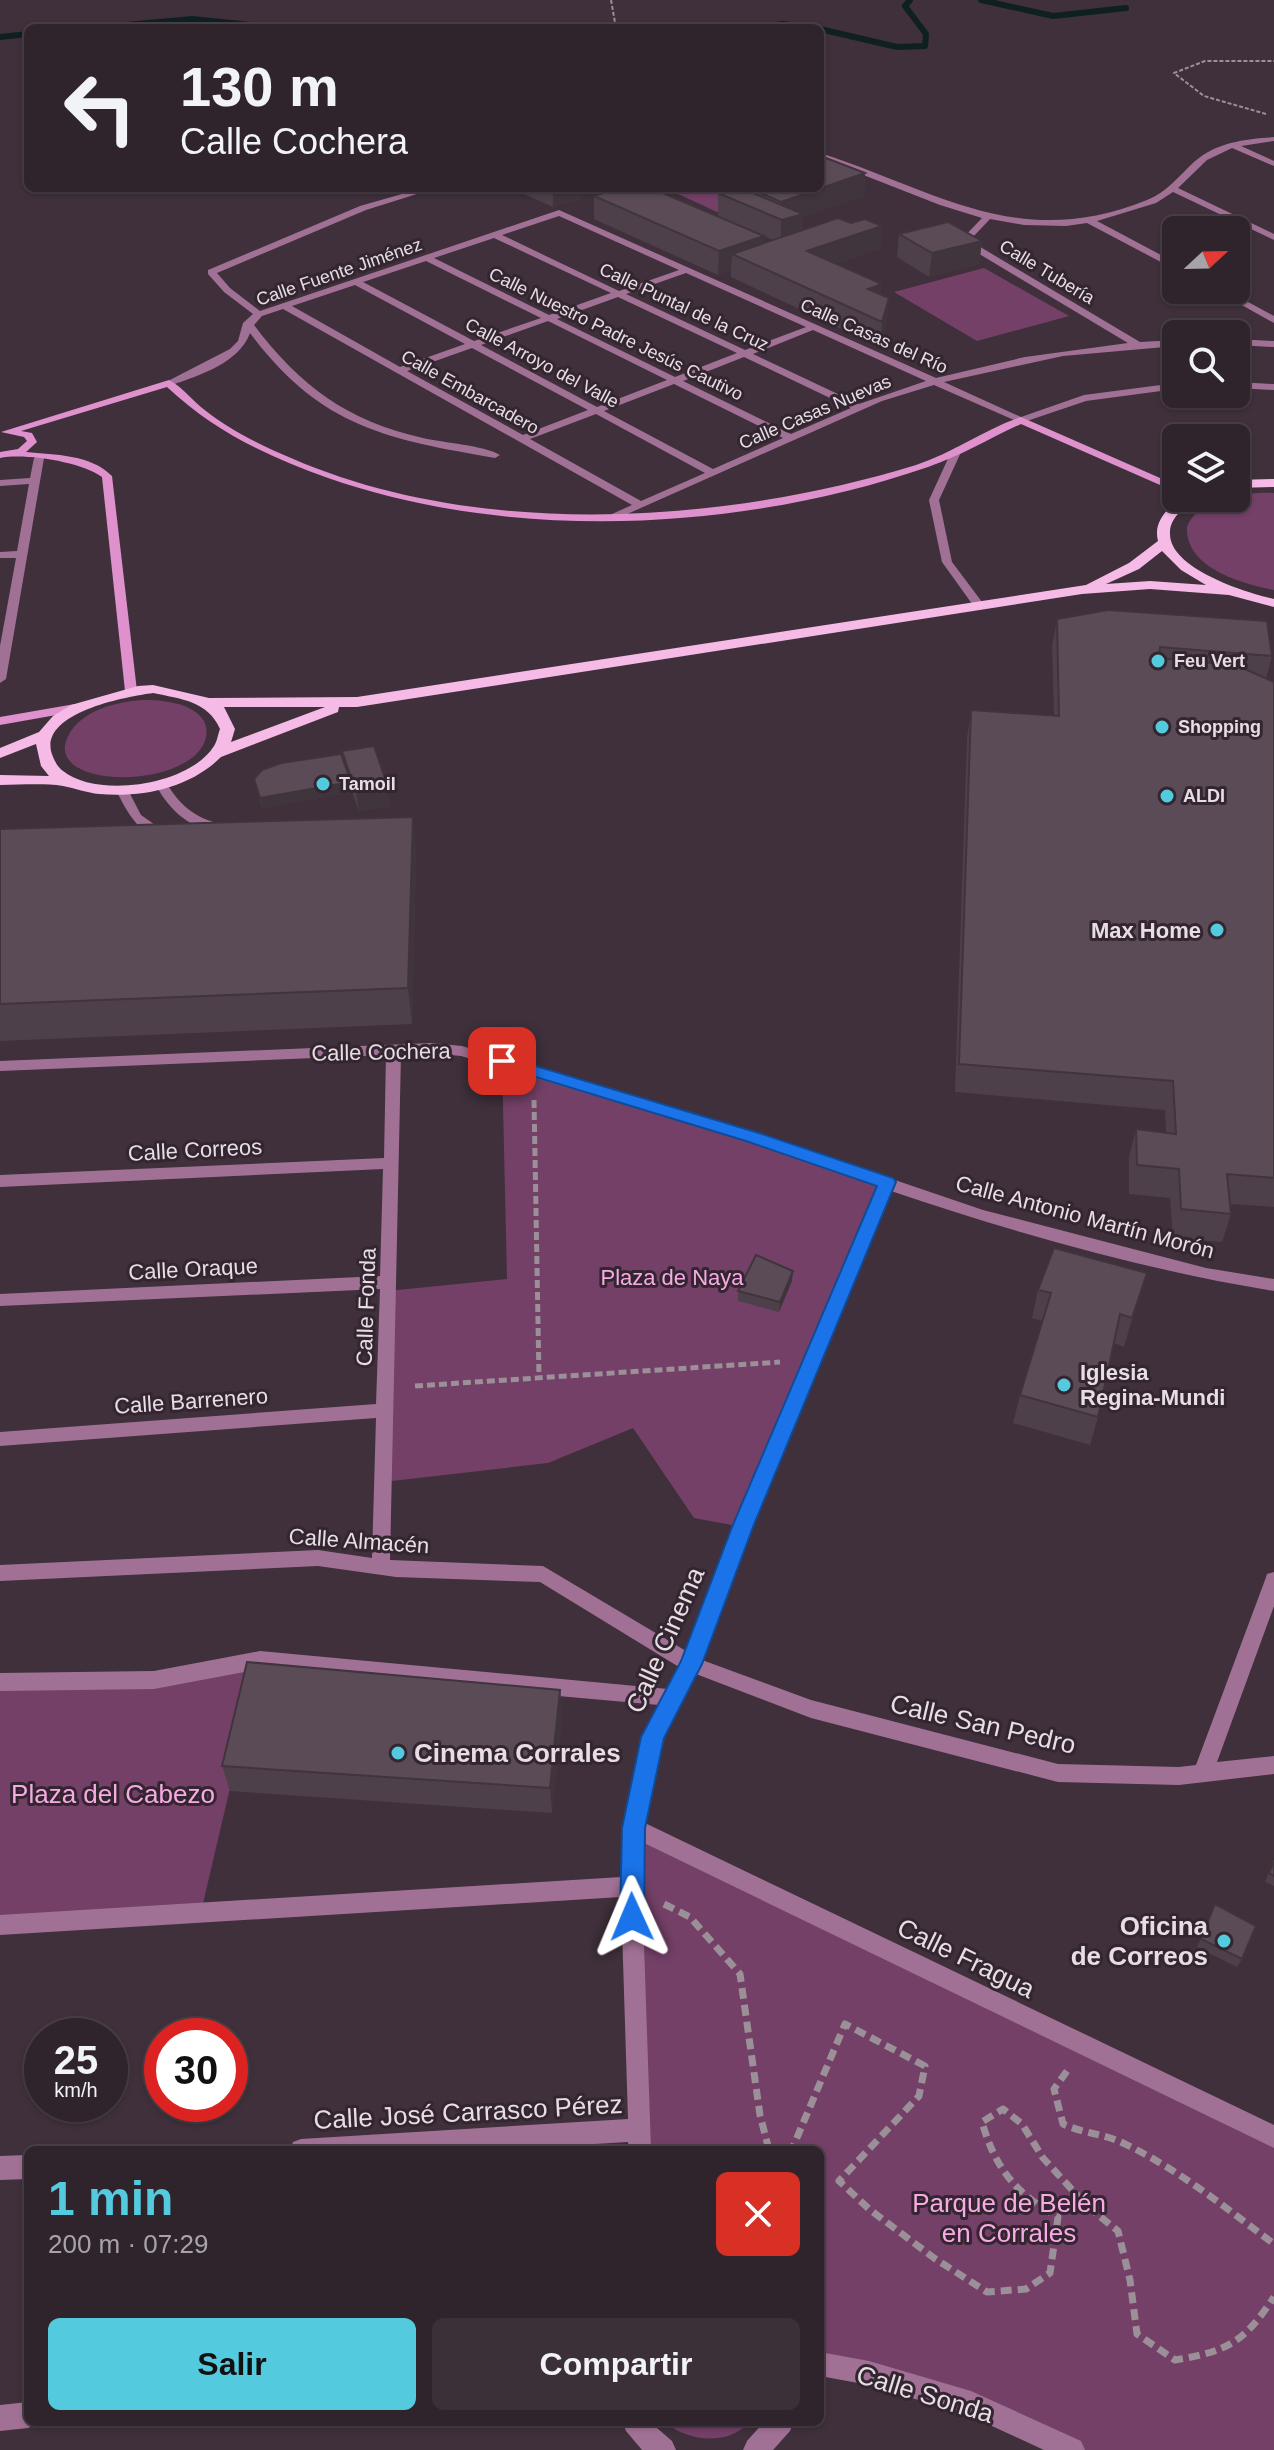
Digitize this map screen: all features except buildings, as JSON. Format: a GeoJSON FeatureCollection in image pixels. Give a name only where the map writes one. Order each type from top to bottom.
{"type":"FeatureCollection","features":[{"type":"Feature","properties":{"kind":"main road"},"geometry":{"type":"LineString","coordinates":[[1250,484],[1274,483]]}},
{"type":"Feature","properties":{"kind":"main road"},"geometry":{"type":"LineString","coordinates":[[1170,512],[1163,525],[1164,543],[1176,560],[1198,577],[1228,591]]}},
{"type":"Feature","properties":{"kind":"main road"},"geometry":{"type":"LineString","coordinates":[[1082,590],[1134,566],[1164,543]]}},
{"type":"Feature","properties":{"kind":"main road"},"geometry":{"type":"LineString","coordinates":[[0,753],[48,734],[75,708],[131,691],[174,691],[208,703],[357,702],[1082,590],[1150,585],[1228,591],[1274,603]]}},
{"type":"Feature","properties":{"kind":"main road"},"geometry":{"type":"LineString","coordinates":[[0,780],[66,781],[91,789],[123,792],[163,787],[198,772],[221,752],[281,726],[357,702]]}},
{"type":"Feature","properties":{"kind":"main road"},"geometry":{"type":"LineString","coordinates":[[208,703],[220,713],[227,725],[227,738],[221,752]]}},
{"type":"Feature","properties":{"kind":"main road"},"geometry":{"type":"LineString","coordinates":[[48,734],[43,751],[49,767],[66,781]]}},
{"type":"Feature","properties":{"kind":"street"},"geometry":{"type":"LineString","coordinates":[[824,156],[987,217],[1044,227],[1123,213],[1173,189],[1204,157],[1235,146],[1274,139]]}},
{"type":"Feature","properties":{"kind":"street"},"geometry":{"type":"LineString","coordinates":[[1235,146],[1274,164]]}},
{"type":"Feature","properties":{"kind":"street"},"geometry":{"type":"LineString","coordinates":[[1173,189],[1274,237]]}},
{"type":"Feature","properties":{"kind":"street"},"geometry":{"type":"LineString","coordinates":[[259,314],[227,290],[211,272],[231,260],[282,245],[363,208],[418,192]]}},
{"type":"Feature","properties":{"kind":"street","name":"Calle Fuente Jiménez"},"geometry":{"type":"LineString","coordinates":[[3,432],[191,375],[239,346],[248,323],[259,314],[559,213]]}},
{"type":"Feature","properties":{"kind":"street","name":"Calle Casas del Río"},"geometry":{"type":"LineString","coordinates":[[559,213],[1162,483]]}},
{"type":"Feature","properties":{"kind":"street","name":"Calle Tubería"},"geometry":{"type":"LineString","coordinates":[[987,217],[967,238],[979,250],[1138,345]]}},
{"type":"Feature","properties":{"kind":"street"},"geometry":{"type":"LineString","coordinates":[[1090,221],[1162,260]]}},
{"type":"Feature","properties":{"kind":"street","name":"Calle Puntal de la Cruz"},"geometry":{"type":"LineString","coordinates":[[495,235],[859,408]]}},
{"type":"Feature","properties":{"kind":"street","name":"Calle Nuestro Padre Jesús Cautivo"},"geometry":{"type":"LineString","coordinates":[[427,258],[791,438]]}},
{"type":"Feature","properties":{"kind":"street"},"geometry":{"type":"LineString","coordinates":[[400,370],[687,270]]}},
{"type":"Feature","properties":{"kind":"street","name":"Calle Arroyo del Valle"},"geometry":{"type":"LineString","coordinates":[[356,282],[713,473]]}},
{"type":"Feature","properties":{"kind":"street"},"geometry":{"type":"LineString","coordinates":[[1245,304],[1274,320]]}},
{"type":"Feature","properties":{"kind":"street","name":"Calle Embarcadero"},"geometry":{"type":"LineString","coordinates":[[285,306],[640,505]]}},
{"type":"Feature","properties":{"kind":"street"},"geometry":{"type":"LineString","coordinates":[[248,323],[288,377],[353,421],[415,442],[495,455]]}},
{"type":"Feature","properties":{"kind":"street"},"geometry":{"type":"LineString","coordinates":[[522,439],[814,327]]}},
{"type":"Feature","properties":{"kind":"street"},"geometry":{"type":"LineString","coordinates":[[1250,343],[1274,344]]}},
{"type":"Feature","properties":{"kind":"street","name":"Calle Casas Nuevas"},"geometry":{"type":"LineString","coordinates":[[616,516],[859,408],[935,381],[1064,352],[1162,344]]}},
{"type":"Feature","properties":{"kind":"street"},"geometry":{"type":"LineString","coordinates":[[169,383],[208,418],[260,449],[321,474],[385,493],[462,507],[542,515],[616,516],[723,510],[803,498],[924,465],[1021,420],[1084,398],[1162,388]]}},
{"type":"Feature","properties":{"kind":"street"},"geometry":{"type":"LineString","coordinates":[[1250,386],[1274,387]]}},
{"type":"Feature","properties":{"kind":"street","name":"Calle Fuente Jiménez"},"geometry":{"type":"LineString","coordinates":[[14,453],[59,417]]}},
{"type":"Feature","properties":{"kind":"street"},"geometry":{"type":"LineString","coordinates":[[3,432],[32,440],[64,458],[97,467],[107,476],[131,691]]}},
{"type":"Feature","properties":{"kind":"street"},"geometry":{"type":"LineString","coordinates":[[957,450],[934,500],[947,562],[979,606]]}},
{"type":"Feature","properties":{"kind":"street"},"geometry":{"type":"LineString","coordinates":[[0,455],[14,453],[39,458],[64,458]]}},
{"type":"Feature","properties":{"kind":"street"},"geometry":{"type":"LineString","coordinates":[[0,679],[4,630],[22,554],[39,458]]}},
{"type":"Feature","properties":{"kind":"street"},"geometry":{"type":"LineString","coordinates":[[0,483],[34,481]]}},
{"type":"Feature","properties":{"kind":"street"},"geometry":{"type":"LineString","coordinates":[[0,555],[22,554]]}},
{"type":"Feature","properties":{"kind":"street"},"geometry":{"type":"LineString","coordinates":[[0,721],[75,708]]}},
{"type":"Feature","properties":{"kind":"street"},"geometry":{"type":"LineString","coordinates":[[163,787],[178,811],[197,823],[237,831]]}},
{"type":"Feature","properties":{"kind":"street"},"geometry":{"type":"LineString","coordinates":[[123,792],[136,817],[160,837],[173,839]]}},
{"type":"Feature","properties":{"kind":"street","name":"Calle Cochera"},"geometry":{"type":"LineString","coordinates":[[0,1066],[394,1049],[462,1051],[752,1137],[887,1182]]}},
{"type":"Feature","properties":{"kind":"street","name":"Calle Fonda"},"geometry":{"type":"LineString","coordinates":[[381,1567],[394,1049]]}},
{"type":"Feature","properties":{"kind":"street","name":"Calle Correos"},"geometry":{"type":"LineString","coordinates":[[0,1181],[392,1163]]}},
{"type":"Feature","properties":{"kind":"street","name":"Calle Antonio Martín Morón"},"geometry":{"type":"LineString","coordinates":[[887,1182],[980,1215],[1206,1274],[1274,1285]]}},
{"type":"Feature","properties":{"kind":"street","name":"Calle Cinema"},"geometry":{"type":"LineString","coordinates":[[639,2140],[631,1886],[634,1828],[653,1737],[691,1664],[887,1182]]}},
{"type":"Feature","properties":{"kind":"street","name":"Calle Oraque"},"geometry":{"type":"LineString","coordinates":[[0,1300],[389,1282]]}},
{"type":"Feature","properties":{"kind":"street","name":"Calle Barrenero"},"geometry":{"type":"LineString","coordinates":[[0,1439],[385,1410]]}},
{"type":"Feature","properties":{"kind":"street","name":"Calle Almacén"},"geometry":{"type":"LineString","coordinates":[[0,1573],[318,1558],[381,1567],[543,1574],[691,1664]]}},
{"type":"Feature","properties":{"kind":"street"},"geometry":{"type":"LineString","coordinates":[[1203,1773],[1274,1580]]}},
{"type":"Feature","properties":{"kind":"street"},"geometry":{"type":"LineString","coordinates":[[0,1682],[154,1680],[260,1660],[673,1698]]}},
{"type":"Feature","properties":{"kind":"street","name":"Calle San Pedro"},"geometry":{"type":"LineString","coordinates":[[691,1664],[811,1709],[1058,1773],[1203,1773],[1274,1765]]}},
{"type":"Feature","properties":{"kind":"street","name":"Calle Fragua"},"geometry":{"type":"LineString","coordinates":[[634,1828],[1274,2137]]}},
{"type":"Feature","properties":{"kind":"street"},"geometry":{"type":"LineString","coordinates":[[0,1925],[631,1886]]}},
{"type":"Feature","properties":{"kind":"street","name":"Calle José Carrasco Pérez"},"geometry":{"type":"LineString","coordinates":[[436,2146],[639,2140]]}},
{"type":"Feature","properties":{"kind":"street"},"geometry":{"type":"LineString","coordinates":[[0,2168],[24,2167]]}},
{"type":"Feature","properties":{"kind":"street","name":"Calle Sonda"},"geometry":{"type":"LineString","coordinates":[[824,2365],[869,2373],[971,2403],[1072,2450]]}},
{"type":"Feature","properties":{"kind":"street"},"geometry":{"type":"LineString","coordinates":[[0,2418],[24,2415]]}},
{"type":"Feature","properties":{"kind":"street"},"geometry":{"type":"LineString","coordinates":[[638,2426],[663,2450]]}},
{"type":"Feature","properties":{"kind":"street"},"geometry":{"type":"LineString","coordinates":[[756,2450],[777,2426]]}},
{"type":"Feature","properties":{"kind":"path"},"geometry":{"type":"LineString","coordinates":[[611,0],[615,24]]}},
{"type":"Feature","properties":{"kind":"path"},"geometry":{"type":"LineString","coordinates":[[1273,116],[1202,97],[1181,84],[1174,73],[1205,61],[1274,61]]}},
{"type":"Feature","properties":{"kind":"path"},"geometry":{"type":"LineString","coordinates":[[534,1071],[539,1378]]}},
{"type":"Feature","properties":{"kind":"path"},"geometry":{"type":"LineString","coordinates":[[386,1388],[813,1359]]}},
{"type":"Feature","properties":{"kind":"path"},"geometry":{"type":"LineString","coordinates":[[631,1886],[690,1917],[740,1974],[760,2115],[768,2146]]}},
{"type":"Feature","properties":{"kind":"path"},"geometry":{"type":"LineString","coordinates":[[793,2146],[845,2024],[925,2066],[919,2096],[839,2181],[901,2233],[987,2292],[1026,2289],[1050,2273],[1057,2237],[1058,2217],[1029,2202],[1007,2182],[989,2150],[982,2122],[1003,2109],[1022,2124],[1043,2158],[1087,2206],[1118,2231],[1130,2280],[1137,2334],[1175,2360],[1217,2353],[1248,2338],[1274,2297]]}},
{"type":"Feature","properties":{"kind":"path"},"geometry":{"type":"LineString","coordinates":[[1085,2046],[1054,2089],[1063,2124],[1082,2134],[1120,2142],[1184,2179],[1274,2244]]}},
{"type":"Feature","properties":{"kind":"green space"},"geometry":{"type":"Polygon","coordinates":[[[679,192],[778,192],[717,212],[676,193],[679,192]]]}},
{"type":"Feature","properties":{"kind":"green space"},"geometry":{"type":"Polygon","coordinates":[[[984,268],[1069,316],[977,341],[894,292],[984,268]]]}},
{"type":"Feature","properties":{"kind":"green space"},"geometry":{"type":"Polygon","coordinates":[[[1274,493],[1274,590],[1218,572],[1195,553],[1189,541],[1187,527],[1198,512],[1250,512],[1250,494],[1274,493]]]}},
{"type":"Feature","properties":{"kind":"green space"},"geometry":{"type":"Polygon","coordinates":[[[142,700],[176,703],[199,715],[207,732],[200,750],[183,763],[135,777],[87,772],[71,763],[65,749],[77,723],[103,708],[142,700]]]}},
{"type":"Feature","properties":{"kind":"green space","name":"Plaza de Naya"},"geometry":{"type":"Polygon","coordinates":[[[502,1061],[887,1182],[743,1527],[694,1518],[633,1428],[548,1463],[383,1482],[388,1291],[507,1279],[502,1061]]]}},
{"type":"Feature","properties":{"kind":"green space","name":"Plaza del Cabezo"},"geometry":{"type":"Polygon","coordinates":[[[260,1660],[201,1912],[0,1925],[0,1682],[154,1680],[260,1660]]]}},
{"type":"Feature","properties":{"kind":"green space","name":"Parque de Belén en Corrales"},"geometry":{"type":"Polygon","coordinates":[[[634,1828],[1274,2137],[1274,2450],[1072,2450],[824,2365],[824,2146],[640,2146],[634,1828]]]}},
{"type":"Feature","properties":{"kind":"green space"},"geometry":{"type":"Polygon","coordinates":[[[671,2426],[745,2426],[719,2438],[695,2437],[671,2426]]]}},
{"type":"Feature","properties":{"kind":"waterway"},"geometry":{"type":"LineString","coordinates":[[824,30],[897,47],[925,46],[926,34],[905,6],[910,0]]}},
{"type":"Feature","properties":{"kind":"waterway"},"geometry":{"type":"LineString","coordinates":[[981,0],[1053,16],[1126,8]]}},
{"type":"Feature","properties":{"kind":"waterway"},"geometry":{"type":"LineString","coordinates":[[137,24],[192,19],[242,24]]}},
{"type":"Feature","properties":{"kind":"waterway"},"geometry":{"type":"LineString","coordinates":[[0,37],[24,34]]}},
{"type":"Feature","properties":{"kind":"place","name":"Feu Vert"},"geometry":{"type":"Point","coordinates":[1158,661]}},
{"type":"Feature","properties":{"kind":"place","name":"Shopping"},"geometry":{"type":"Point","coordinates":[1162,727]}},
{"type":"Feature","properties":{"kind":"place","name":"Tamoil"},"geometry":{"type":"Point","coordinates":[323,784]}},
{"type":"Feature","properties":{"kind":"place","name":"ALDI"},"geometry":{"type":"Point","coordinates":[1167,796]}},
{"type":"Feature","properties":{"kind":"place","name":"Max Home"},"geometry":{"type":"Point","coordinates":[1217,930]}},
{"type":"Feature","properties":{"kind":"place","name":"Iglesia Regina-Mundi"},"geometry":{"type":"Point","coordinates":[1064,1385]}},
{"type":"Feature","properties":{"kind":"place","name":"Cinema Corrales"},"geometry":{"type":"Point","coordinates":[398,1753]}},
{"type":"Feature","properties":{"kind":"place","name":"Oficina de Correos"},"geometry":{"type":"Point","coordinates":[1224,1941]}},
{"type":"Feature","properties":{"kind":"route"},"geometry":{"type":"LineString","coordinates":[[502,1061],[752,1137],[887,1182],[743,1527],[691,1664],[653,1737],[634,1828],[632,1917]]}}]}
